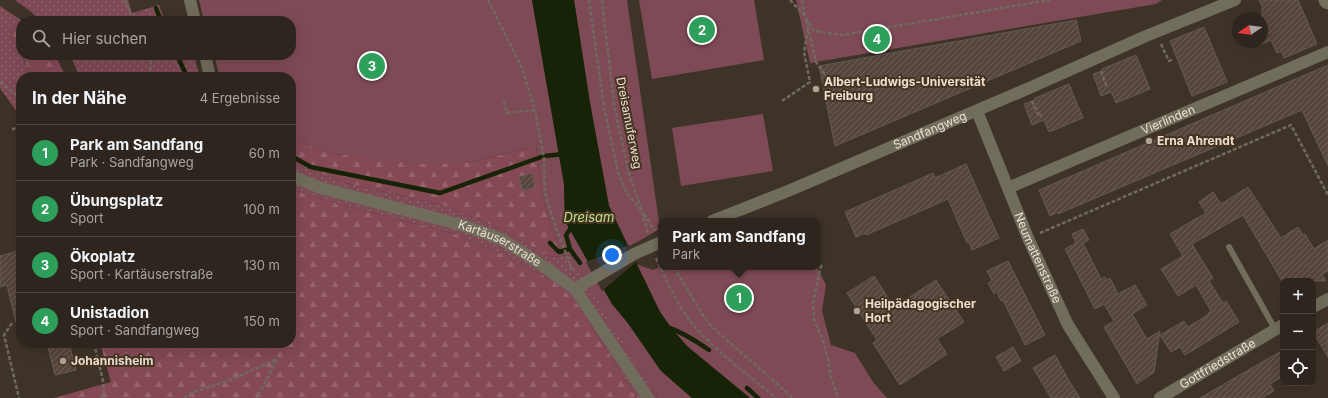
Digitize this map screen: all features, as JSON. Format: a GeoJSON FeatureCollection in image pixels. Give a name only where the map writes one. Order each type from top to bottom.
{"type":"FeatureCollection","features":[{"type":"Feature","properties":{"kind":"street"},"geometry":{"type":"LineString","coordinates":[[190,0],[194,16]]}},
{"type":"Feature","properties":{"kind":"street","name":"Sandfangweg"},"geometry":{"type":"LineString","coordinates":[[720,218],[788,191],[1027,90],[1235,0]]}},
{"type":"Feature","properties":{"kind":"street","name":"Vierlinden"},"geometry":{"type":"LineString","coordinates":[[1008,188],[1328,52]]}},
{"type":"Feature","properties":{"kind":"street"},"geometry":{"type":"LineString","coordinates":[[205,60],[209,72]]}},
{"type":"Feature","properties":{"kind":"street","name":"Neumattenstraße"},"geometry":{"type":"LineString","coordinates":[[977,111],[1028,238],[1068,325],[1114,398]]}},
{"type":"Feature","properties":{"kind":"street","name":"Kartäuserstraße"},"geometry":{"type":"LineString","coordinates":[[296,178],[321,188],[462,225],[501,240],[536,261],[575,289],[648,398]]}},
{"type":"Feature","properties":{"kind":"street"},"geometry":{"type":"LineString","coordinates":[[575,289],[656,241]]}},
{"type":"Feature","properties":{"kind":"street"},"geometry":{"type":"LineString","coordinates":[[1316,305],[1328,299]]}},
{"type":"Feature","properties":{"kind":"street","name":"Gottfriedstraße"},"geometry":{"type":"LineString","coordinates":[[1160,398],[1279,327]]}},
{"type":"Feature","properties":{"kind":"lane","name":"Gottfriedstraße"},"geometry":{"type":"LineString","coordinates":[[1229,247],[1279,327]]}},
{"type":"Feature","properties":{"kind":"path"},"geometry":{"type":"LineString","coordinates":[[125,0],[131,16]]}},
{"type":"Feature","properties":{"kind":"path"},"geometry":{"type":"LineString","coordinates":[[488,0],[522,68],[535,110],[543,153],[544,193],[570,264]]}},
{"type":"Feature","properties":{"kind":"path"},"geometry":{"type":"LineString","coordinates":[[589,0],[604,106],[618,172],[626,192],[642,211],[656,241]]}},
{"type":"Feature","properties":{"kind":"path","name":"Dreisamuferweg"},"geometry":{"type":"LineString","coordinates":[[602,0],[614,104],[629,174],[642,211],[656,241]]}},
{"type":"Feature","properties":{"kind":"path"},"geometry":{"type":"LineString","coordinates":[[790,0],[805,17],[814,31],[843,35],[1050,0]]}},
{"type":"Feature","properties":{"kind":"path"},"geometry":{"type":"LineString","coordinates":[[802,0],[816,62],[826,77]]}},
{"type":"Feature","properties":{"kind":"path"},"geometry":{"type":"LineString","coordinates":[[782,101],[810,82],[804,52],[808,28]]}},
{"type":"Feature","properties":{"kind":"path"},"geometry":{"type":"LineString","coordinates":[[1156,33],[1169,61],[1173,58]]}},
{"type":"Feature","properties":{"kind":"path"},"geometry":{"type":"LineString","coordinates":[[1096,59],[1106,85],[1108,84]]}},
{"type":"Feature","properties":{"kind":"path"},"geometry":{"type":"LineString","coordinates":[[150,72],[151,60]]}},
{"type":"Feature","properties":{"kind":"path"},"geometry":{"type":"LineString","coordinates":[[0,82],[16,95]]}},
{"type":"Feature","properties":{"kind":"path"},"geometry":{"type":"LineString","coordinates":[[1027,90],[1039,116],[1042,115]]}},
{"type":"Feature","properties":{"kind":"path"},"geometry":{"type":"LineString","coordinates":[[504,101],[507,113],[535,110]]}},
{"type":"Feature","properties":{"kind":"path"},"geometry":{"type":"LineString","coordinates":[[1028,238],[1291,125],[1328,195]]}},
{"type":"Feature","properties":{"kind":"path"},"geometry":{"type":"LineString","coordinates":[[12,130],[16,127]]}},
{"type":"Feature","properties":{"kind":"path"},"geometry":{"type":"LineString","coordinates":[[820,269],[822,265]]}},
{"type":"Feature","properties":{"kind":"path"},"geometry":{"type":"LineString","coordinates":[[666,270],[674,295],[691,322],[707,340],[776,398]]}},
{"type":"Feature","properties":{"kind":"path"},"geometry":{"type":"LineString","coordinates":[[676,270],[695,304],[712,327],[793,398]]}},
{"type":"Feature","properties":{"kind":"path"},"geometry":{"type":"LineString","coordinates":[[820,270],[813,304],[814,320],[823,341],[831,377],[838,398]]}},
{"type":"Feature","properties":{"kind":"path"},"geometry":{"type":"LineString","coordinates":[[12,323],[4,335],[19,398]]}},
{"type":"Feature","properties":{"kind":"path"},"geometry":{"type":"LineString","coordinates":[[95,348],[103,381],[104,394],[101,398]]}},
{"type":"Feature","properties":{"kind":"path"},"geometry":{"type":"LineString","coordinates":[[184,398],[191,393],[233,379],[277,359],[257,398]]}},
{"type":"Feature","properties":{"kind":"shaded area"},"geometry":{"type":"Polygon","coordinates":[[[15,0],[128,0],[132,13],[159,5],[163,16],[36,16],[15,0]]]}},
{"type":"Feature","properties":{"kind":"shaded area"},"geometry":{"type":"Polygon","coordinates":[[[199,0],[532,0],[564,184],[565,221],[612,304],[627,322],[661,370],[692,398],[657,398],[576,266],[571,255],[561,256],[542,197],[536,146],[468,163],[419,164],[335,154],[296,141],[296,72],[218,72],[215,60],[296,60],[296,16],[203,16],[199,0]]]}},
{"type":"Feature","properties":{"kind":"shaded area"},"geometry":{"type":"Polygon","coordinates":[[[574,0],[627,0],[658,218],[658,230],[628,247],[609,206],[590,103],[574,0]]]}},
{"type":"Feature","properties":{"kind":"shaded area"},"geometry":{"type":"Polygon","coordinates":[[[639,0],[754,0],[764,60],[652,79],[639,0]]]}},
{"type":"Feature","properties":{"kind":"shaded area"},"geometry":{"type":"Polygon","coordinates":[[[796,0],[1162,0],[1156,4],[810,63],[796,0]]]}},
{"type":"Feature","properties":{"kind":"shaded area"},"geometry":{"type":"Polygon","coordinates":[[[0,6],[16,17],[16,26],[10,33],[16,44],[16,60],[24,60],[30,72],[16,72],[16,111],[0,88],[0,6]]]}},
{"type":"Feature","properties":{"kind":"shaded area"},"geometry":{"type":"Polygon","coordinates":[[[72,60],[195,60],[199,72],[78,72],[72,60]]]}},
{"type":"Feature","properties":{"kind":"shaded area"},"geometry":{"type":"Polygon","coordinates":[[[763,114],[773,171],[681,186],[672,128],[763,114]]]}},
{"type":"Feature","properties":{"kind":"shaded area"},"geometry":{"type":"Polygon","coordinates":[[[296,165],[346,183],[447,206],[505,231],[550,257],[571,255],[576,266],[657,398],[636,398],[581,309],[551,280],[506,256],[455,234],[335,203],[296,191],[296,165]]]}},
{"type":"Feature","properties":{"kind":"shaded area"},"geometry":{"type":"Polygon","coordinates":[[[636,264],[653,270],[658,268],[658,270],[818,270],[826,285],[822,311],[831,345],[855,353],[873,382],[887,398],[750,398],[688,347],[672,329],[660,312],[636,264]]]}},
{"type":"Feature","properties":{"kind":"green space"},"geometry":{"type":"Polygon","coordinates":[[[16,26],[16,44],[10,33],[16,26]]]}},
{"type":"Feature","properties":{"kind":"green space"},"geometry":{"type":"Polygon","coordinates":[[[24,60],[58,60],[64,72],[30,72],[24,60]]]}},
{"type":"Feature","properties":{"kind":"green space"},"geometry":{"type":"Polygon","coordinates":[[[296,141],[335,154],[468,163],[536,146],[542,197],[561,256],[550,257],[505,231],[447,206],[346,183],[296,165],[296,141]]]}},
{"type":"Feature","properties":{"kind":"green space"},"geometry":{"type":"Polygon","coordinates":[[[296,191],[335,203],[455,234],[506,256],[551,280],[569,295],[581,309],[636,398],[54,398],[111,382],[101,348],[296,348],[296,191]]]}},
{"type":"Feature","properties":{"kind":"water","name":"Dreisam"},"geometry":{"type":"Polygon","coordinates":[[[532,0],[574,0],[590,103],[609,206],[660,312],[672,329],[688,347],[750,398],[692,398],[661,371],[627,322],[612,304],[565,221],[564,184],[532,0]]]}},
{"type":"Feature","properties":{"kind":"pier"},"geometry":{"type":"Polygon","coordinates":[[[629,245],[637,261],[602,291],[586,262],[629,245]]]}},
{"type":"Feature","properties":{"kind":"building"},"geometry":{"type":"Polygon","coordinates":[[[1259,0],[1298,0],[1317,44],[1284,58],[1281,51],[1277,53],[1271,40],[1268,41],[1268,12],[1262,12],[1262,6],[1259,0]]]}},
{"type":"Feature","properties":{"kind":"building"},"geometry":{"type":"Polygon","coordinates":[[[1076,20],[1081,41],[835,146],[819,66],[1076,20]]]}},
{"type":"Feature","properties":{"kind":"building"},"geometry":{"type":"Polygon","coordinates":[[[1204,27],[1227,82],[1192,96],[1170,41],[1204,27]]]}},
{"type":"Feature","properties":{"kind":"building"},"geometry":{"type":"Polygon","coordinates":[[[1136,55],[1150,89],[1116,103],[1111,92],[1101,96],[1093,74],[1103,71],[1102,69],[1136,55]]]}},
{"type":"Feature","properties":{"kind":"building"},"geometry":{"type":"Polygon","coordinates":[[[1328,65],[1328,166],[1302,110],[1058,214],[1058,212],[1050,216],[1039,190],[1328,65]]]}},
{"type":"Feature","properties":{"kind":"building"},"geometry":{"type":"Polygon","coordinates":[[[1069,84],[1083,118],[1049,132],[1044,120],[1032,125],[1024,104],[1069,84]]]}},
{"type":"Feature","properties":{"kind":"building"},"geometry":{"type":"Polygon","coordinates":[[[966,164],[999,238],[972,250],[969,242],[967,243],[948,199],[866,235],[865,233],[856,237],[845,212],[933,173],[935,178],[966,164]]]}},
{"type":"Feature","properties":{"kind":"building"},"geometry":{"type":"Polygon","coordinates":[[[532,173],[535,187],[523,191],[519,177],[532,173]]]}},
{"type":"Feature","properties":{"kind":"building"},"geometry":{"type":"Polygon","coordinates":[[[1248,187],[1281,238],[1298,227],[1303,235],[1305,234],[1314,249],[1328,240],[1328,271],[1322,274],[1326,281],[1316,281],[1316,278],[1280,278],[1243,215],[1192,244],[1213,278],[1209,281],[1223,303],[1226,301],[1239,322],[1185,355],[1180,347],[1171,352],[1160,335],[1184,321],[1188,327],[1209,314],[1208,313],[1211,311],[1196,285],[1178,296],[1161,269],[1183,256],[1170,234],[1206,213],[1199,202],[1213,192],[1221,204],[1248,187]]]}},
{"type":"Feature","properties":{"kind":"building"},"geometry":{"type":"Polygon","coordinates":[[[1083,229],[1089,240],[1083,243],[1101,279],[1105,277],[1107,280],[1110,278],[1118,294],[1135,285],[1147,305],[1132,314],[1147,339],[1160,331],[1154,372],[1137,384],[1104,327],[1114,321],[1104,304],[1095,309],[1065,249],[1076,243],[1072,234],[1083,229]]]}},
{"type":"Feature","properties":{"kind":"building"},"geometry":{"type":"Polygon","coordinates":[[[16,251],[16,323],[7,285],[0,287],[0,256],[16,251]]]}},
{"type":"Feature","properties":{"kind":"building"},"geometry":{"type":"Polygon","coordinates":[[[1008,261],[1045,335],[1025,345],[1003,300],[1001,301],[997,292],[994,294],[988,283],[992,281],[987,271],[1008,261]]]}},
{"type":"Feature","properties":{"kind":"building"},"geometry":{"type":"Polygon","coordinates":[[[874,276],[894,307],[936,280],[964,322],[937,339],[947,354],[900,385],[873,343],[877,340],[847,293],[874,276]]]}},
{"type":"Feature","properties":{"kind":"building"},"geometry":{"type":"Polygon","coordinates":[[[1328,323],[1328,357],[1316,337],[1316,330],[1328,323]]]}},
{"type":"Feature","properties":{"kind":"building"},"geometry":{"type":"Polygon","coordinates":[[[1013,347],[1021,361],[1004,371],[996,357],[1013,347]]]}},
{"type":"Feature","properties":{"kind":"building","name":"Johannisheim"},"geometry":{"type":"Polygon","coordinates":[[[48,348],[70,348],[76,370],[55,375],[48,348]]]}},
{"type":"Feature","properties":{"kind":"building"},"geometry":{"type":"Polygon","coordinates":[[[1280,352],[1280,378],[1270,384],[1274,391],[1262,398],[1200,398],[1280,352]]]}},
{"type":"Feature","properties":{"kind":"building"},"geometry":{"type":"Polygon","coordinates":[[[1055,355],[1080,398],[1051,398],[1033,368],[1055,355]]]}},
{"type":"Feature","properties":{"kind":"waterway"},"geometry":{"type":"LineString","coordinates":[[156,8],[159,16]]}},
{"type":"Feature","properties":{"kind":"waterway"},"geometry":{"type":"LineString","coordinates":[[179,60],[185,72]]}},
{"type":"Feature","properties":{"kind":"waterway"},"geometry":{"type":"LineString","coordinates":[[296,159],[311,167],[440,193],[544,156],[565,154]]}},
{"type":"Feature","properties":{"kind":"waterway"},"geometry":{"type":"LineString","coordinates":[[573,225],[566,235],[570,249],[580,263]]}},
{"type":"Feature","properties":{"kind":"waterway"},"geometry":{"type":"LineString","coordinates":[[550,243],[559,252],[570,249]]}},
{"type":"Feature","properties":{"kind":"waterway"},"geometry":{"type":"LineString","coordinates":[[666,327],[683,334],[709,350]]}},
{"type":"Feature","properties":{"kind":"waterway"},"geometry":{"type":"LineString","coordinates":[[747,388],[758,398]]}},
{"type":"Feature","properties":{"kind":"place","name":"Übungsplatz"},"geometry":{"type":"Point","coordinates":[702,30]}},
{"type":"Feature","properties":{"kind":"place","name":"Unistadion"},"geometry":{"type":"Point","coordinates":[877,39]}},
{"type":"Feature","properties":{"kind":"place","name":"Ökoplatz"},"geometry":{"type":"Point","coordinates":[372,66]}},
{"type":"Feature","properties":{"kind":"place","name":"Albert-Ludwigs-Universität Freiburg"},"geometry":{"type":"Point","coordinates":[816,89]}},
{"type":"Feature","properties":{"kind":"place","name":"Erna Ahrendt"},"geometry":{"type":"Point","coordinates":[1149,141]}},
{"type":"Feature","properties":{"kind":"place","name":"Park am Sandfang"},"geometry":{"type":"Point","coordinates":[739,298]}},
{"type":"Feature","properties":{"kind":"place","name":"Heilpädagogischer Hort"},"geometry":{"type":"Point","coordinates":[857,311]}},
{"type":"Feature","properties":{"kind":"place","name":"Johannisheim"},"geometry":{"type":"Point","coordinates":[63,361]}}]}
